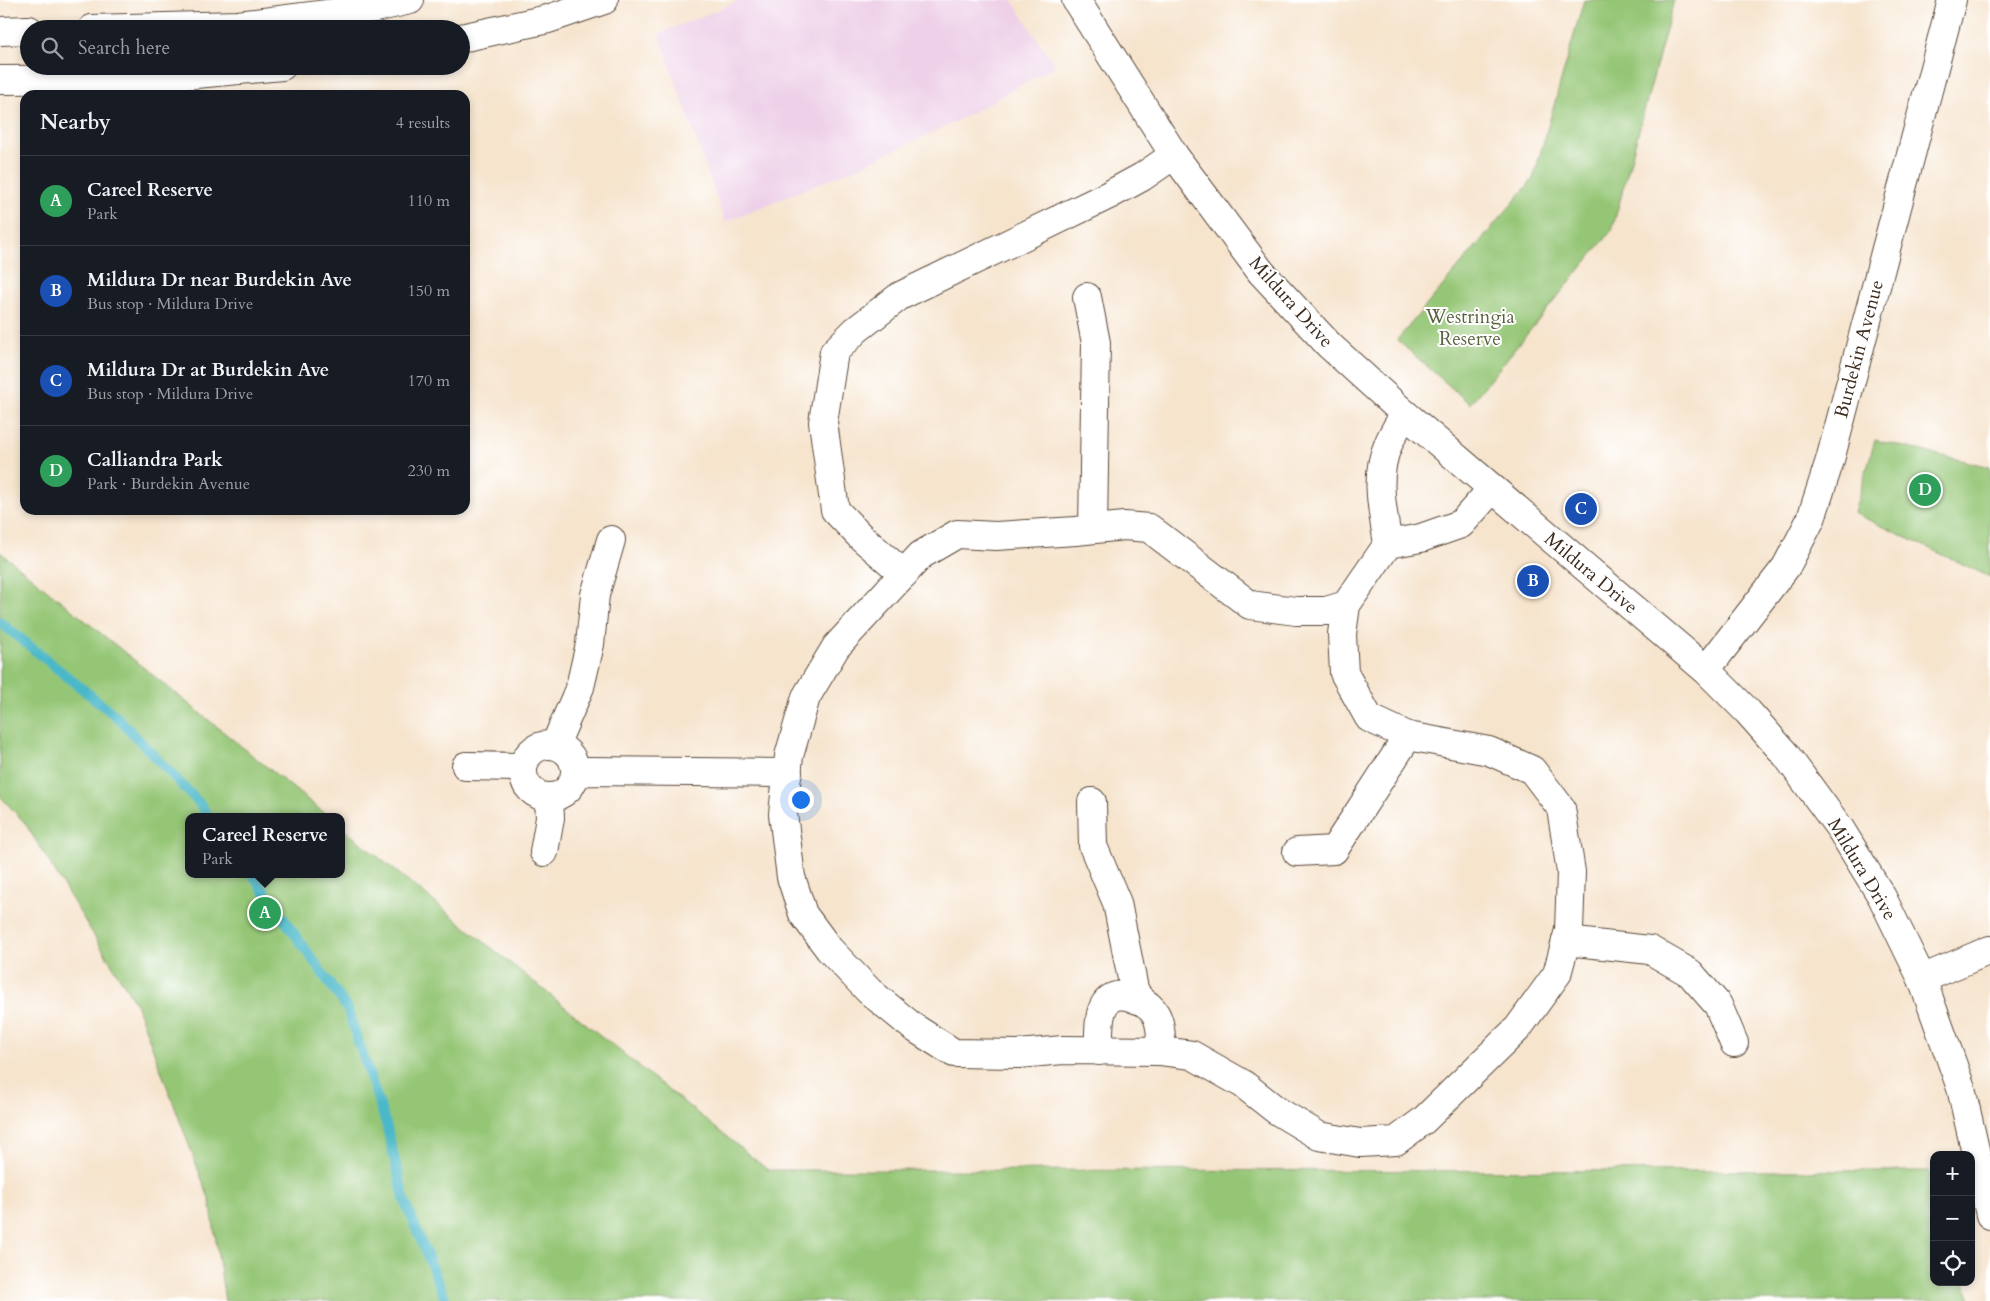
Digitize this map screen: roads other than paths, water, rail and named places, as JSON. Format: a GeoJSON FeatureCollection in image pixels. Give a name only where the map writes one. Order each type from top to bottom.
{"type":"FeatureCollection","features":[{"type":"Feature","properties":{"kind":"street"},"geometry":{"type":"LineString","coordinates":[[278,20],[375,8],[410,0]]}},
{"type":"Feature","properties":{"kind":"street"},"geometry":{"type":"LineString","coordinates":[[470,36],[548,19],[604,0]]}},
{"type":"Feature","properties":{"kind":"street","name":"Mildura Drive"},"geometry":{"type":"LineString","coordinates":[[1076,0],[1174,155],[1261,272],[1330,346],[1492,489],[1706,670],[1748,712],[1786,755],[1841,830],[1882,897],[1922,979],[1960,1088],[1990,1215]]}},
{"type":"Feature","properties":{"kind":"street","name":"Burdekin Avenue"},"geometry":{"type":"LineString","coordinates":[[1706,670],[1786,567],[1811,519],[1833,450],[1952,0]]}},
{"type":"Feature","properties":{"kind":"street"},"geometry":{"type":"LineString","coordinates":[[0,31],[20,30]]}},
{"type":"Feature","properties":{"kind":"street"},"geometry":{"type":"LineString","coordinates":[[0,80],[141,79],[184,75]]}},
{"type":"Feature","properties":{"kind":"street"},"geometry":{"type":"LineString","coordinates":[[904,574],[861,537],[834,510],[823,422],[834,352],[856,330],[900,296],[1109,196],[1142,177],[1174,155]]}},
{"type":"Feature","properties":{"kind":"street"},"geometry":{"type":"LineString","coordinates":[[1087,297],[1096,343],[1093,529]]}},
{"type":"Feature","properties":{"kind":"street"},"geometry":{"type":"LineString","coordinates":[[1346,605],[1326,611],[1296,612],[1250,605],[1150,528],[1124,526],[996,536],[957,534],[921,555],[836,647],[806,697],[790,756],[783,814],[791,877],[803,914],[829,949],[869,991],[913,1027],[954,1053],[1019,1054],[1062,1050],[1161,1051],[1192,1055],[1243,1084],[1276,1110],[1319,1136],[1360,1143],[1396,1142],[1424,1120],[1518,1028],[1557,974],[1569,930],[1571,872],[1561,808],[1532,770],[1489,751],[1408,736],[1369,718],[1344,673],[1342,634],[1346,605],[1388,544],[1380,495],[1381,472],[1388,445],[1405,414]]}},
{"type":"Feature","properties":{"kind":"street"},"geometry":{"type":"LineString","coordinates":[[1388,544],[1421,538],[1461,524],[1492,489]]}},
{"type":"Feature","properties":{"kind":"street"},"geometry":{"type":"LineString","coordinates":[[555,745],[580,686],[590,644],[595,595],[610,540]]}},
{"type":"Feature","properties":{"kind":"street"},"geometry":{"type":"LineString","coordinates":[[1297,852],[1334,850],[1408,736]]}},
{"type":"Feature","properties":{"kind":"street"},"geometry":{"type":"LineString","coordinates":[[555,745],[569,754],[573,761],[575,775],[570,787],[559,795],[549,798],[535,794],[529,788],[524,780],[523,766],[533,750],[541,746],[555,745]]}},
{"type":"Feature","properties":{"kind":"street"},"geometry":{"type":"LineString","coordinates":[[466,766],[523,766]]}},
{"type":"Feature","properties":{"kind":"street"},"geometry":{"type":"LineString","coordinates":[[575,775],[588,771],[788,773]]}},
{"type":"Feature","properties":{"kind":"street"},"geometry":{"type":"LineString","coordinates":[[544,852],[550,818],[549,798]]}},
{"type":"Feature","properties":{"kind":"street"},"geometry":{"type":"LineString","coordinates":[[1092,802],[1093,846],[1117,903],[1134,989],[1140,1001]]}},
{"type":"Feature","properties":{"kind":"street"},"geometry":{"type":"LineString","coordinates":[[1566,941],[1650,950],[1690,973],[1718,1006],[1734,1043]]}},
{"type":"Feature","properties":{"kind":"street"},"geometry":{"type":"LineString","coordinates":[[1922,979],[1990,950]]}},
{"type":"Feature","properties":{"kind":"street"},"geometry":{"type":"LineString","coordinates":[[1099,1051],[1099,1017],[1105,1003],[1114,997],[1126,996],[1140,1001],[1151,1008],[1159,1022],[1161,1051]]}},
{"type":"Feature","properties":{"kind":"waterway"},"geometry":{"type":"LineString","coordinates":[[0,622],[117,717],[199,803],[206,813]]}},
{"type":"Feature","properties":{"kind":"waterway"},"geometry":{"type":"LineString","coordinates":[[255,878],[347,1008],[386,1124],[405,1202],[446,1301]]}},
{"type":"Feature","properties":{"kind":"place","name":"Calliandra Park"},"geometry":{"type":"Point","coordinates":[1925,490]}},
{"type":"Feature","properties":{"kind":"place","name":"Mildura Dr at Burdekin Ave"},"geometry":{"type":"Point","coordinates":[1581,509]}},
{"type":"Feature","properties":{"kind":"place","name":"Mildura Dr near Burdekin Ave"},"geometry":{"type":"Point","coordinates":[1533,581]}},
{"type":"Feature","properties":{"kind":"place","name":"Careel Reserve"},"geometry":{"type":"Point","coordinates":[265,913]}},
{"type":"Feature","properties":{"kind":"park label","name":"Westringia Reserve"},"geometry":{"type":"Point","coordinates":[1470,328]}}]}
